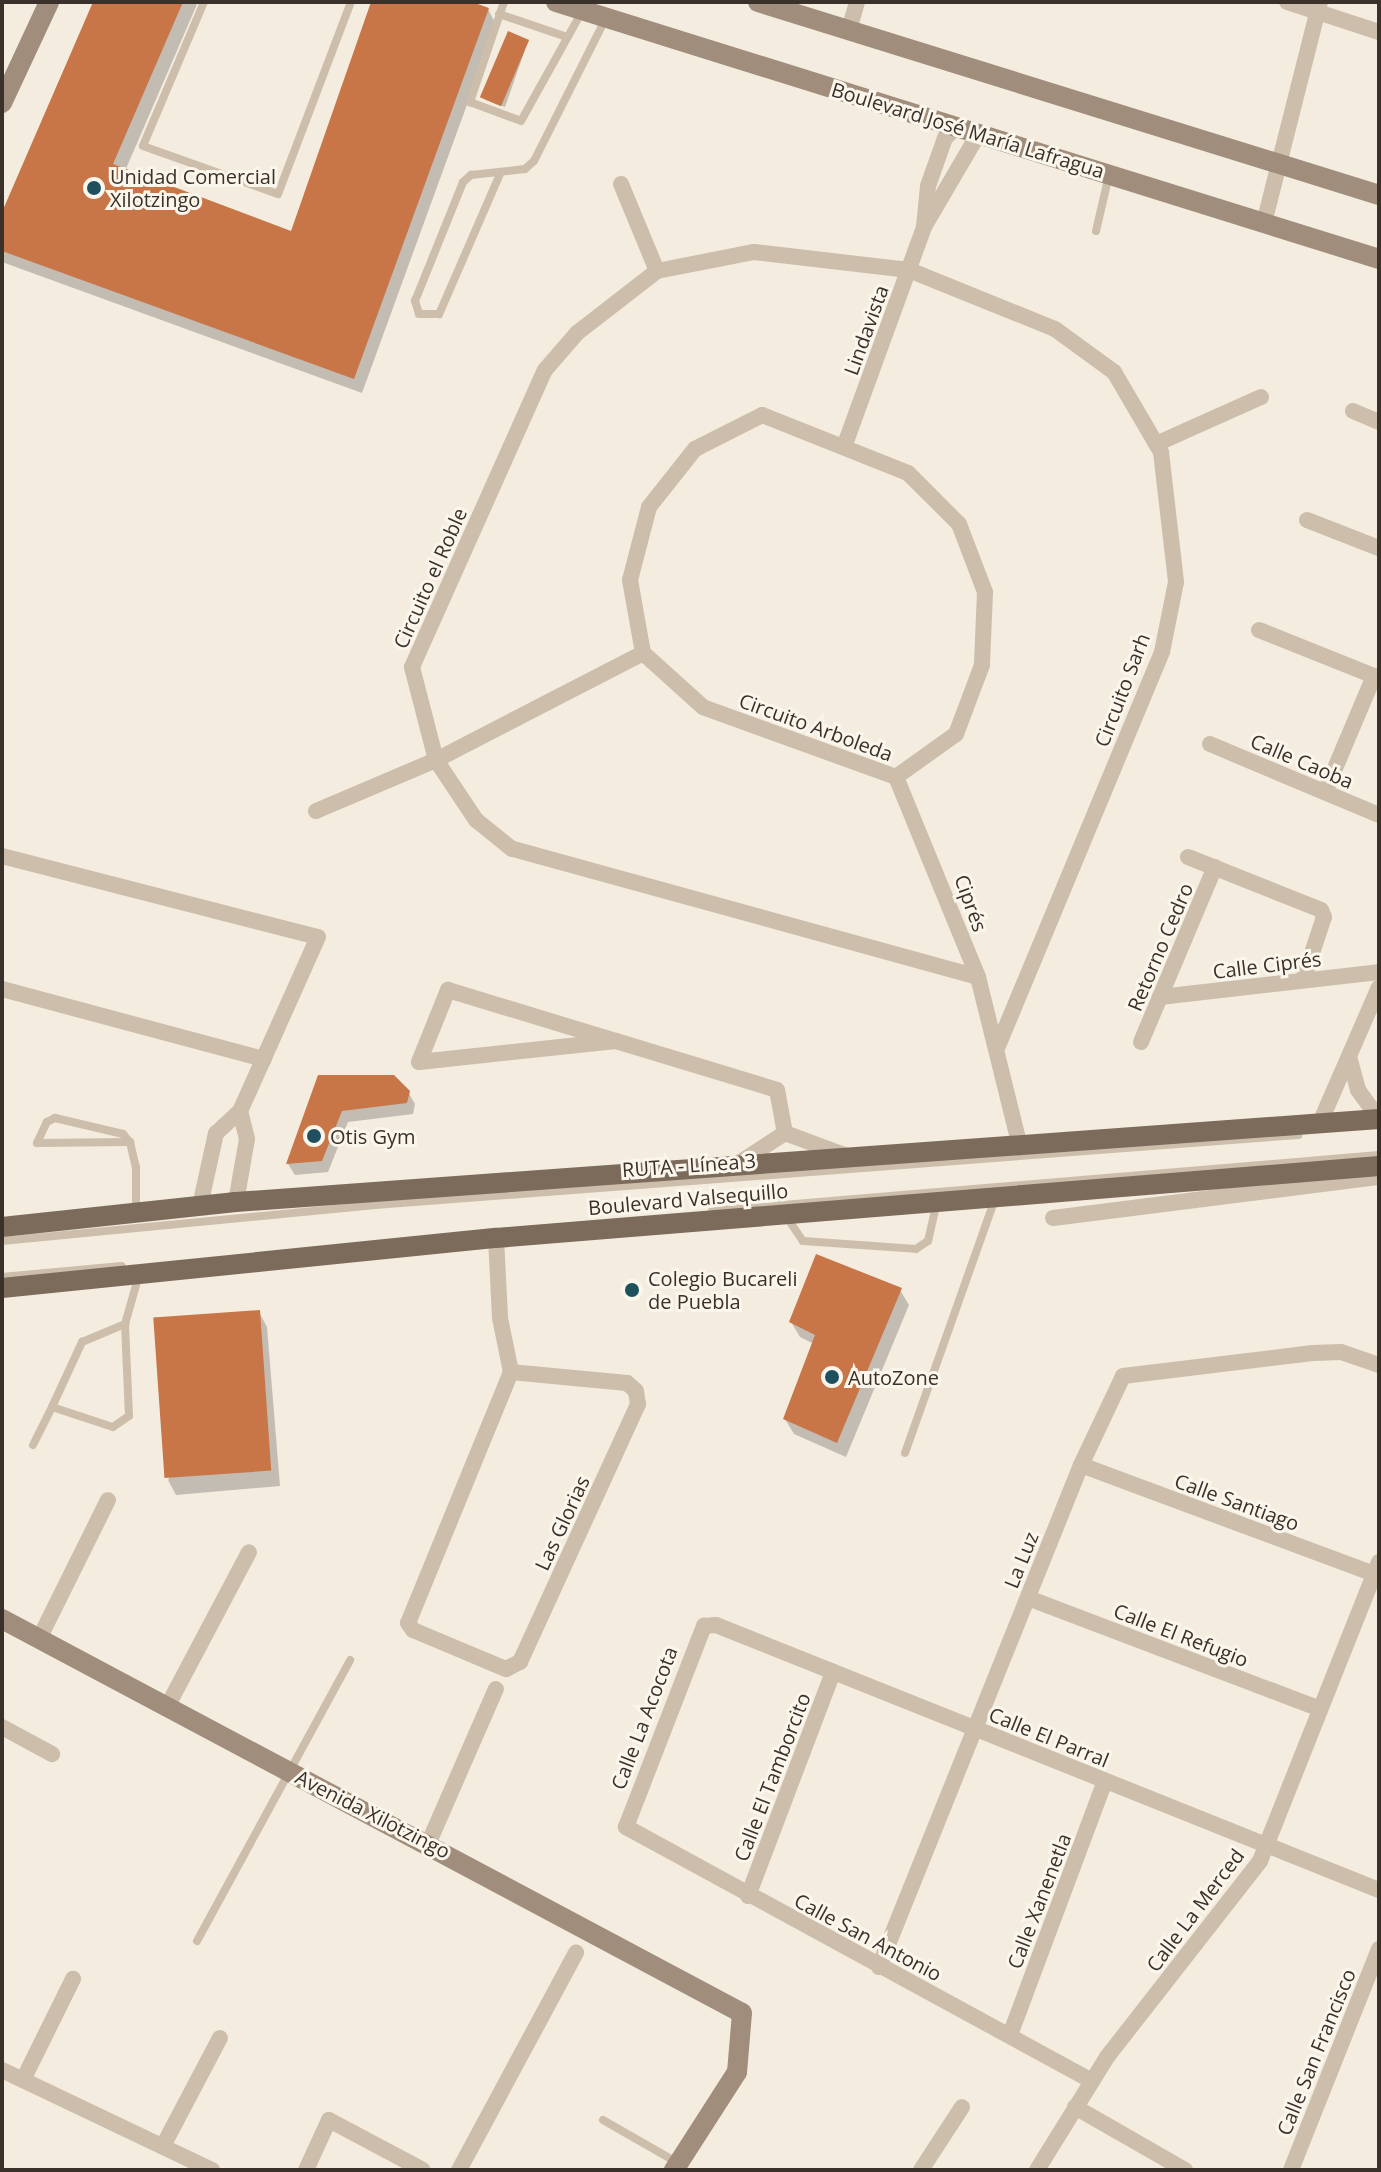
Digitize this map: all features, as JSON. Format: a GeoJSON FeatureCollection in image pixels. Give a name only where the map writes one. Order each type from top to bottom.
{"type":"FeatureCollection","features":[{"type":"Feature","properties":{"kind":"main road"},"geometry":{"type":"LineString","coordinates":[[2,103],[49,2]]}},
{"type":"Feature","properties":{"kind":"main road","name":"Boulevard José María Lafragua"},"geometry":{"type":"LineString","coordinates":[[556,2],[1379,259]]}},
{"type":"Feature","properties":{"kind":"main road"},"geometry":{"type":"LineString","coordinates":[[758,2],[1379,195]]}},
{"type":"Feature","properties":{"kind":"main road","name":"Boulevard Valsequillo"},"geometry":{"type":"LineString","coordinates":[[2,1227],[236,1202],[729,1169],[1379,1119]]}},
{"type":"Feature","properties":{"kind":"main road","name":"Boulevard Valsequillo"},"geometry":{"type":"LineString","coordinates":[[2,1288],[496,1238],[995,1198],[1250,1184],[1379,1166]]}},
{"type":"Feature","properties":{"kind":"main road","name":"Avenida Xilotzingo"},"geometry":{"type":"LineString","coordinates":[[2,1619],[429,1842],[742,2013],[737,2072],[676,2167]]}},
{"type":"Feature","properties":{"kind":"street"},"geometry":{"type":"LineString","coordinates":[[849,30],[857,2]]}},
{"type":"Feature","properties":{"kind":"street"},"geometry":{"type":"LineString","coordinates":[[1287,2],[1319,7],[1379,32]]}},
{"type":"Feature","properties":{"kind":"street"},"geometry":{"type":"LineString","coordinates":[[1264,223],[1319,7]]}},
{"type":"Feature","properties":{"kind":"street","name":"Lindavista"},"geometry":{"type":"LineString","coordinates":[[924,227],[928,186],[945,138],[957,126]]}},
{"type":"Feature","properties":{"kind":"street","name":"Lindavista"},"geometry":{"type":"LineString","coordinates":[[844,447],[924,227],[979,133]]}},
{"type":"Feature","properties":{"kind":"street"},"geometry":{"type":"LineString","coordinates":[[621,184],[657,271]]}},
{"type":"Feature","properties":{"kind":"street","name":"Circuito el Roble"},"geometry":{"type":"LineString","coordinates":[[909,270],[754,252],[657,271],[577,333],[545,370],[412,667],[436,760],[476,820],[512,849],[978,977]]}},
{"type":"Feature","properties":{"kind":"street","name":"Circuito Sarh"},"geometry":{"type":"LineString","coordinates":[[909,270],[1055,329],[1114,372],[1156,444],[1170,511],[1176,582],[1162,652],[998,1046]]}},
{"type":"Feature","properties":{"kind":"street"},"geometry":{"type":"LineString","coordinates":[[1156,444],[1261,397]]}},
{"type":"Feature","properties":{"kind":"street"},"geometry":{"type":"LineString","coordinates":[[1353,411],[1379,422]]}},
{"type":"Feature","properties":{"kind":"street","name":"Circuito Arboleda"},"geometry":{"type":"LineString","coordinates":[[762,415],[908,473],[959,524],[985,592],[982,665],[956,734],[896,777],[703,707],[643,653],[630,580],[649,507],[695,449],[762,415]]}},
{"type":"Feature","properties":{"kind":"street"},"geometry":{"type":"LineString","coordinates":[[1307,520],[1379,548]]}},
{"type":"Feature","properties":{"kind":"street"},"geometry":{"type":"LineString","coordinates":[[1259,630],[1376,677],[1325,792]]}},
{"type":"Feature","properties":{"kind":"street"},"geometry":{"type":"LineString","coordinates":[[316,811],[436,760],[643,653]]}},
{"type":"Feature","properties":{"kind":"street","name":"Calle Caoba"},"geometry":{"type":"LineString","coordinates":[[1210,744],[1379,815]]}},
{"type":"Feature","properties":{"kind":"street","name":"Ciprés"},"geometry":{"type":"LineString","coordinates":[[896,777],[978,977],[998,1046]]}},
{"type":"Feature","properties":{"kind":"street"},"geometry":{"type":"LineString","coordinates":[[2,856],[318,937],[240,1111],[216,1133],[200,1206]]}},
{"type":"Feature","properties":{"kind":"street","name":"Retorno Cedro"},"geometry":{"type":"LineString","coordinates":[[1188,857],[1321,910],[1324,917],[1303,980]]}},
{"type":"Feature","properties":{"kind":"street","name":"Retorno Cedro"},"geometry":{"type":"LineString","coordinates":[[1141,1042],[1215,867]]}},
{"type":"Feature","properties":{"kind":"street","name":"Calle Ciprés"},"geometry":{"type":"LineString","coordinates":[[1160,997],[1379,972]]}},
{"type":"Feature","properties":{"kind":"street"},"geometry":{"type":"LineString","coordinates":[[1319,1125],[1337,1077],[1350,1060],[1379,987]]}},
{"type":"Feature","properties":{"kind":"street"},"geometry":{"type":"LineString","coordinates":[[2,989],[264,1059]]}},
{"type":"Feature","properties":{"kind":"street"},"geometry":{"type":"LineString","coordinates":[[616,1041],[419,1062],[448,990],[616,1041],[777,1090],[785,1133]]}},
{"type":"Feature","properties":{"kind":"street"},"geometry":{"type":"LineString","coordinates":[[998,1046],[1020,1147]]}},
{"type":"Feature","properties":{"kind":"street"},"geometry":{"type":"LineString","coordinates":[[1350,1060],[1358,1090],[1379,1119]]}},
{"type":"Feature","properties":{"kind":"street"},"geometry":{"type":"LineString","coordinates":[[236,1202],[247,1139],[240,1111]]}},
{"type":"Feature","properties":{"kind":"street"},"geometry":{"type":"LineString","coordinates":[[785,1133],[852,1158]]}},
{"type":"Feature","properties":{"kind":"street"},"geometry":{"type":"LineString","coordinates":[[729,1169],[785,1133]]}},
{"type":"Feature","properties":{"kind":"street"},"geometry":{"type":"LineString","coordinates":[[1053,1218],[1172,1206],[1250,1184],[1379,1177]]}},
{"type":"Feature","properties":{"kind":"street"},"geometry":{"type":"LineString","coordinates":[[496,1238],[500,1318],[511,1372]]}},
{"type":"Feature","properties":{"kind":"street","name":"La Luz"},"geometry":{"type":"LineString","coordinates":[[879,1967],[1081,1465],[1118,1382],[1130,1372],[1341,1352],[1379,1365]]}},
{"type":"Feature","properties":{"kind":"street","name":"Las Glorias"},"geometry":{"type":"LineString","coordinates":[[511,1372],[627,1383],[636,1391],[638,1404],[514,1668],[413,1630],[407,1614],[511,1372]]}},
{"type":"Feature","properties":{"kind":"street","name":"Calle Santiago"},"geometry":{"type":"LineString","coordinates":[[1081,1465],[1377,1571]]}},
{"type":"Feature","properties":{"kind":"street"},"geometry":{"type":"LineString","coordinates":[[39,1639],[108,1500]]}},
{"type":"Feature","properties":{"kind":"street"},"geometry":{"type":"LineString","coordinates":[[167,1707],[249,1552]]}},
{"type":"Feature","properties":{"kind":"street","name":"Calle La Merced"},"geometry":{"type":"LineString","coordinates":[[1037,2170],[1092,2081],[1260,1861],[1377,1571]]}},
{"type":"Feature","properties":{"kind":"street","name":"Calle El Refugio"},"geometry":{"type":"LineString","coordinates":[[1028,1598],[1320,1709]]}},
{"type":"Feature","properties":{"kind":"street","name":"Calle El Parral"},"geometry":{"type":"LineString","coordinates":[[704,1626],[716,1625],[1379,1890]]}},
{"type":"Feature","properties":{"kind":"street","name":"Calle La Acocota"},"geometry":{"type":"LineString","coordinates":[[626,1827],[704,1626]]}},
{"type":"Feature","properties":{"kind":"street","name":"Calle El Tamborcito"},"geometry":{"type":"LineString","coordinates":[[748,1896],[833,1672]]}},
{"type":"Feature","properties":{"kind":"street"},"geometry":{"type":"LineString","coordinates":[[429,1842],[496,1689]]}},
{"type":"Feature","properties":{"kind":"street"},"geometry":{"type":"LineString","coordinates":[[2,1727],[52,1754]]}},
{"type":"Feature","properties":{"kind":"street","name":"Calle Xanenetla"},"geometry":{"type":"LineString","coordinates":[[1010,2035],[1105,1781]]}},
{"type":"Feature","properties":{"kind":"street","name":"Calle San Antonio"},"geometry":{"type":"LineString","coordinates":[[626,1827],[1092,2081]]}},
{"type":"Feature","properties":{"kind":"street","name":"Calle San Francisco"},"geometry":{"type":"LineString","coordinates":[[1291,2170],[1379,1949]]}},
{"type":"Feature","properties":{"kind":"street"},"geometry":{"type":"LineString","coordinates":[[459,2170],[576,1953]]}},
{"type":"Feature","properties":{"kind":"street"},"geometry":{"type":"LineString","coordinates":[[23,2080],[73,1979]]}},
{"type":"Feature","properties":{"kind":"street"},"geometry":{"type":"LineString","coordinates":[[163,2146],[220,2038]]}},
{"type":"Feature","properties":{"kind":"street"},"geometry":{"type":"LineString","coordinates":[[2,2070],[201,2167]]}},
{"type":"Feature","properties":{"kind":"street"},"geometry":{"type":"LineString","coordinates":[[921,2170],[962,2107]]}},
{"type":"Feature","properties":{"kind":"street"},"geometry":{"type":"LineString","coordinates":[[1075,2107],[1185,2170]]}},
{"type":"Feature","properties":{"kind":"street"},"geometry":{"type":"LineString","coordinates":[[306,2170],[329,2120],[423,2170]]}},
{"type":"Feature","properties":{"kind":"lane"},"geometry":{"type":"LineString","coordinates":[[204,2],[143,146],[278,194],[351,2]]}},
{"type":"Feature","properties":{"kind":"lane"},"geometry":{"type":"LineString","coordinates":[[504,2],[470,102],[521,121],[564,36],[583,10]]}},
{"type":"Feature","properties":{"kind":"lane"},"geometry":{"type":"LineString","coordinates":[[499,14],[564,36]]}},
{"type":"Feature","properties":{"kind":"lane"},"geometry":{"type":"LineString","coordinates":[[500,174],[439,314],[419,314],[415,301],[463,182],[471,175],[525,169],[534,161],[606,17]]}},
{"type":"Feature","properties":{"kind":"lane"},"geometry":{"type":"LineString","coordinates":[[1096,231],[1109,174]]}},
{"type":"Feature","properties":{"kind":"lane"},"geometry":{"type":"LineString","coordinates":[[130,1142],[37,1143],[47,1122],[55,1118],[114,1131],[130,1142],[136,1167],[136,1213]]}},
{"type":"Feature","properties":{"kind":"lane","name":"RUTA - Línea 3"},"geometry":{"type":"LineString","coordinates":[[2,1241],[375,1205],[1379,1128]]}},
{"type":"Feature","properties":{"kind":"lane"},"geometry":{"type":"LineString","coordinates":[[2,1277],[944,1189],[1379,1155]]}},
{"type":"Feature","properties":{"kind":"lane"},"geometry":{"type":"LineString","coordinates":[[905,1453],[995,1198]]}},
{"type":"Feature","properties":{"kind":"lane"},"geometry":{"type":"LineString","coordinates":[[786,1215],[803,1241],[916,1249],[928,1241],[936,1203]]}},
{"type":"Feature","properties":{"kind":"lane"},"geometry":{"type":"LineString","coordinates":[[52,1407],[113,1427],[122,1425],[129,1416],[125,1324],[139,1275]]}},
{"type":"Feature","properties":{"kind":"lane"},"geometry":{"type":"LineString","coordinates":[[33,1445],[82,1342],[125,1324]]}},
{"type":"Feature","properties":{"kind":"lane"},"geometry":{"type":"LineString","coordinates":[[197,1941],[350,1660]]}},
{"type":"Feature","properties":{"kind":"lane"},"geometry":{"type":"LineString","coordinates":[[603,2120],[676,2167]]}},
{"type":"Feature","properties":{"kind":"building","name":"Unidad Comercial Xilotzingo"},"geometry":{"type":"Polygon","coordinates":[[[93,2],[183,2],[113,164],[291,231],[371,2],[472,2],[489,8],[354,379],[2,251],[2,212],[93,2]]]}},
{"type":"Feature","properties":{"kind":"building"},"geometry":{"type":"Polygon","coordinates":[[[508,31],[529,40],[501,106],[480,97],[508,31]]]}},
{"type":"Feature","properties":{"kind":"building","name":"Otis Gym"},"geometry":{"type":"Polygon","coordinates":[[[318,1075],[394,1075],[410,1091],[407,1103],[342,1111],[322,1161],[286,1164],[318,1075]]]}},
{"type":"Feature","properties":{"kind":"building","name":"AutoZone"},"geometry":{"type":"Polygon","coordinates":[[[816,1254],[902,1288],[837,1443],[783,1419],[815,1335],[789,1322],[816,1254]]]}},
{"type":"Feature","properties":{"kind":"building"},"geometry":{"type":"Polygon","coordinates":[[[260,1310],[271,1471],[164,1478],[153,1317],[260,1310]]]}},
{"type":"Feature","properties":{"kind":"place","name":"Unidad Comercial Xilotzingo"},"geometry":{"type":"Point","coordinates":[94,188]}},
{"type":"Feature","properties":{"kind":"place","name":"Otis Gym"},"geometry":{"type":"Point","coordinates":[314,1136]}},
{"type":"Feature","properties":{"kind":"place","name":"Colegio Bucareli de Puebla"},"geometry":{"type":"Point","coordinates":[632,1290]}},
{"type":"Feature","properties":{"kind":"place","name":"AutoZone"},"geometry":{"type":"Point","coordinates":[832,1377]}}]}
